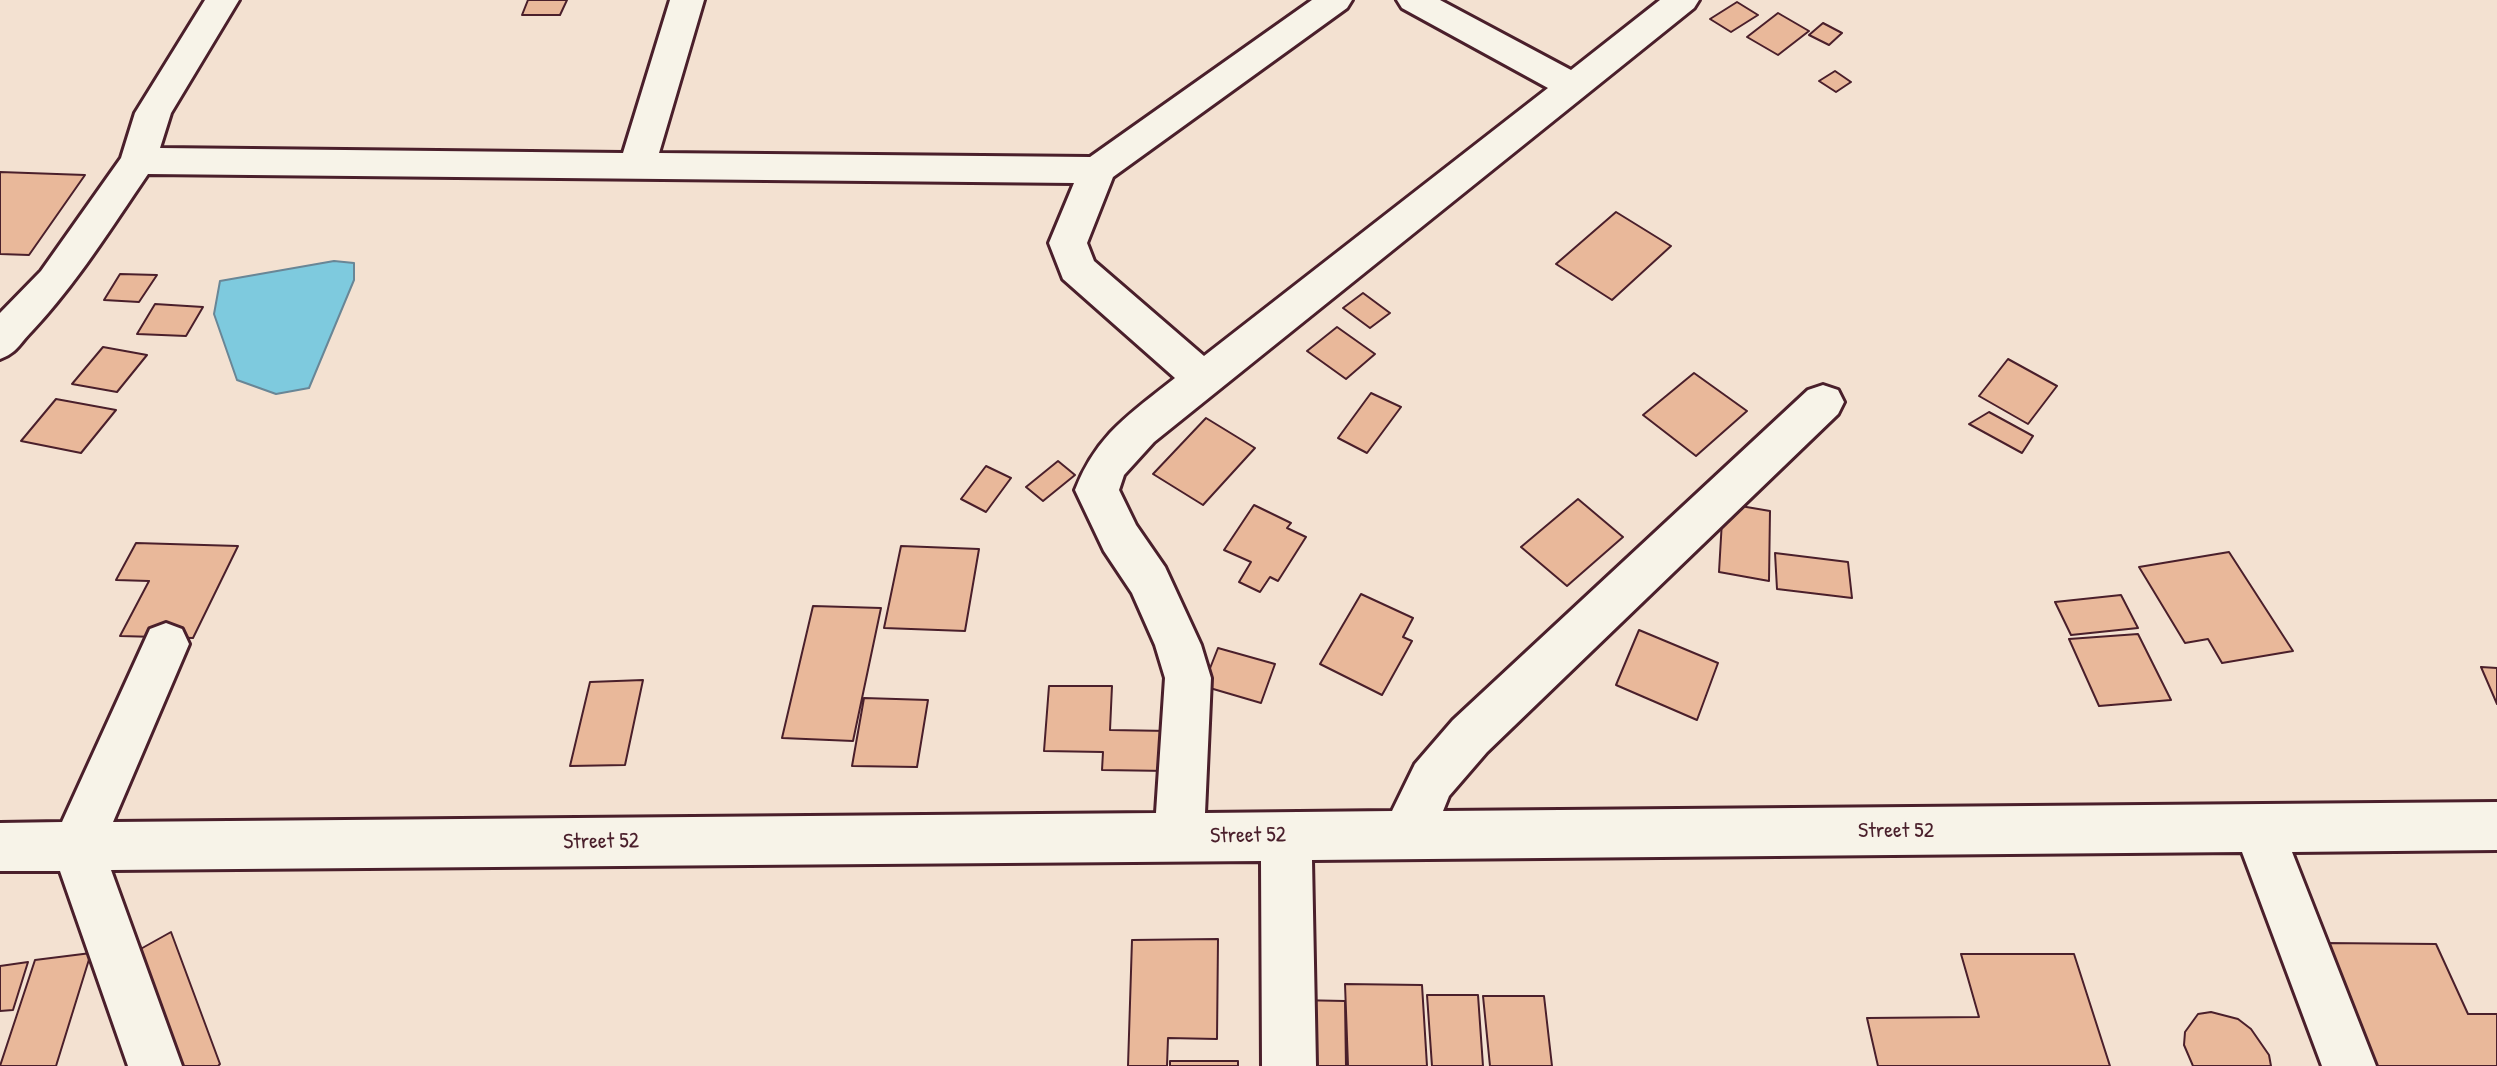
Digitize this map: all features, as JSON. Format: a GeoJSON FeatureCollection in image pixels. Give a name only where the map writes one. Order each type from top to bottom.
{"type":"FeatureCollection","features":[{"type":"Feature","properties":{"kind":"street"},"geometry":{"type":"LineString","coordinates":[[0,343],[55,281],[138,161],[153,113],[222,0]]}},
{"type":"Feature","properties":{"kind":"street"},"geometry":{"type":"LineString","coordinates":[[637,166],[687,0]]}},
{"type":"Feature","properties":{"kind":"street"},"geometry":{"type":"LineString","coordinates":[[1204,379],[1077,269],[1068,243],[1098,170],[1335,0]]}},
{"type":"Feature","properties":{"kind":"street"},"geometry":{"type":"LineString","coordinates":[[1414,0],[1573,86]]}},
{"type":"Feature","properties":{"kind":"street"},"geometry":{"type":"LineString","coordinates":[[1179,837],[1188,678],[1178,645],[1149,581],[1120,538],[1097,490],[1106,466],[1139,430],[1682,0]]}},
{"type":"Feature","properties":{"kind":"street"},"geometry":{"type":"LineString","coordinates":[[138,161],[1098,170]]}},
{"type":"Feature","properties":{"kind":"street"},"geometry":{"type":"LineString","coordinates":[[1407,835],[1432,780],[1470,736],[1823,402]]}},
{"type":"Feature","properties":{"kind":"street"},"geometry":{"type":"LineString","coordinates":[[155,1066],[77,846],[166,644]]}},
{"type":"Feature","properties":{"kind":"street","name":"Street 52"},"geometry":{"type":"LineString","coordinates":[[0,847],[2497,826]]}},
{"type":"Feature","properties":{"kind":"street"},"geometry":{"type":"LineString","coordinates":[[2258,828],[2349,1066]]}},
{"type":"Feature","properties":{"kind":"street"},"geometry":{"type":"LineString","coordinates":[[1286,835],[1289,1066]]}},
{"type":"Feature","properties":{"kind":"water"},"geometry":{"type":"Polygon","coordinates":[[[334,261],[354,263],[354,280],[309,388],[276,394],[237,380],[214,314],[220,281],[334,261]]]}},
{"type":"Feature","properties":{"kind":"building"},"geometry":{"type":"Polygon","coordinates":[[[528,0],[567,0],[560,15],[522,15],[528,0]]]}},
{"type":"Feature","properties":{"kind":"building"},"geometry":{"type":"Polygon","coordinates":[[[1737,2],[1758,15],[1731,32],[1710,19],[1737,2]]]}},
{"type":"Feature","properties":{"kind":"building"},"geometry":{"type":"Polygon","coordinates":[[[1778,13],[1809,31],[1778,55],[1747,37],[1778,13]]]}},
{"type":"Feature","properties":{"kind":"building"},"geometry":{"type":"Polygon","coordinates":[[[1823,23],[1842,33],[1829,45],[1809,35],[1823,23]]]}},
{"type":"Feature","properties":{"kind":"building"},"geometry":{"type":"Polygon","coordinates":[[[1835,71],[1851,82],[1836,92],[1819,81],[1835,71]]]}},
{"type":"Feature","properties":{"kind":"building"},"geometry":{"type":"Polygon","coordinates":[[[0,172],[85,175],[29,255],[0,254],[0,172]]]}},
{"type":"Feature","properties":{"kind":"building"},"geometry":{"type":"Polygon","coordinates":[[[1616,212],[1671,246],[1612,300],[1556,264],[1616,212]]]}},
{"type":"Feature","properties":{"kind":"building"},"geometry":{"type":"Polygon","coordinates":[[[120,274],[157,275],[139,302],[104,300],[120,274]]]}},
{"type":"Feature","properties":{"kind":"building"},"geometry":{"type":"Polygon","coordinates":[[[1363,293],[1390,313],[1370,328],[1343,308],[1363,293]]]}},
{"type":"Feature","properties":{"kind":"building"},"geometry":{"type":"Polygon","coordinates":[[[155,304],[203,307],[186,336],[137,334],[155,304]]]}},
{"type":"Feature","properties":{"kind":"building"},"geometry":{"type":"Polygon","coordinates":[[[1337,327],[1375,354],[1346,379],[1307,351],[1337,327]]]}},
{"type":"Feature","properties":{"kind":"building"},"geometry":{"type":"Polygon","coordinates":[[[103,347],[147,355],[117,392],[72,384],[103,347]]]}},
{"type":"Feature","properties":{"kind":"building"},"geometry":{"type":"Polygon","coordinates":[[[2008,359],[2057,386],[2028,424],[1979,396],[2008,359]]]}},
{"type":"Feature","properties":{"kind":"building"},"geometry":{"type":"Polygon","coordinates":[[[1694,373],[1747,411],[1696,456],[1643,415],[1694,373]]]}},
{"type":"Feature","properties":{"kind":"building"},"geometry":{"type":"Polygon","coordinates":[[[1371,393],[1401,407],[1367,453],[1338,438],[1371,393]]]}},
{"type":"Feature","properties":{"kind":"building"},"geometry":{"type":"Polygon","coordinates":[[[56,399],[116,410],[81,453],[21,441],[56,399]]]}},
{"type":"Feature","properties":{"kind":"building"},"geometry":{"type":"Polygon","coordinates":[[[1989,412],[2033,436],[2022,453],[1969,424],[1989,412]]]}},
{"type":"Feature","properties":{"kind":"building"},"geometry":{"type":"Polygon","coordinates":[[[1206,418],[1255,448],[1203,505],[1153,474],[1206,418]]]}},
{"type":"Feature","properties":{"kind":"building"},"geometry":{"type":"Polygon","coordinates":[[[1058,461],[1075,475],[1043,501],[1026,487],[1058,461]]]}},
{"type":"Feature","properties":{"kind":"building"},"geometry":{"type":"Polygon","coordinates":[[[986,466],[1011,478],[986,512],[961,499],[986,466]]]}},
{"type":"Feature","properties":{"kind":"building"},"geometry":{"type":"Polygon","coordinates":[[[1578,499],[1623,537],[1567,586],[1521,547],[1578,499]]]}},
{"type":"Feature","properties":{"kind":"building"},"geometry":{"type":"Polygon","coordinates":[[[1723,503],[1770,511],[1769,581],[1719,572],[1723,503]]]}},
{"type":"Feature","properties":{"kind":"building"},"geometry":{"type":"Polygon","coordinates":[[[1254,505],[1291,523],[1287,528],[1306,537],[1278,581],[1270,577],[1260,592],[1239,582],[1251,562],[1224,550],[1254,505]]]}},
{"type":"Feature","properties":{"kind":"building"},"geometry":{"type":"Polygon","coordinates":[[[136,543],[238,546],[193,638],[120,636],[149,581],[116,580],[136,543]]]}},
{"type":"Feature","properties":{"kind":"building"},"geometry":{"type":"Polygon","coordinates":[[[901,546],[979,549],[965,631],[884,628],[901,546]]]}},
{"type":"Feature","properties":{"kind":"building"},"geometry":{"type":"Polygon","coordinates":[[[2229,552],[2293,651],[2222,663],[2208,639],[2185,643],[2139,567],[2229,552]]]}},
{"type":"Feature","properties":{"kind":"building"},"geometry":{"type":"Polygon","coordinates":[[[1775,553],[1848,562],[1852,598],[1777,589],[1775,553]]]}},
{"type":"Feature","properties":{"kind":"building"},"geometry":{"type":"Polygon","coordinates":[[[1361,594],[1413,618],[1403,637],[1412,641],[1382,695],[1320,664],[1361,594]]]}},
{"type":"Feature","properties":{"kind":"building"},"geometry":{"type":"Polygon","coordinates":[[[2121,595],[2138,628],[2071,635],[2055,602],[2121,595]]]}},
{"type":"Feature","properties":{"kind":"building"},"geometry":{"type":"Polygon","coordinates":[[[813,606],[881,608],[853,741],[782,738],[813,606]]]}},
{"type":"Feature","properties":{"kind":"building"},"geometry":{"type":"Polygon","coordinates":[[[1639,630],[1718,663],[1697,720],[1616,685],[1639,630]]]}},
{"type":"Feature","properties":{"kind":"building"},"geometry":{"type":"Polygon","coordinates":[[[2138,634],[2171,700],[2099,706],[2069,639],[2138,634]]]}},
{"type":"Feature","properties":{"kind":"building"},"geometry":{"type":"Polygon","coordinates":[[[1218,648],[1275,664],[1261,703],[1203,686],[1218,648]]]}},
{"type":"Feature","properties":{"kind":"building"},"geometry":{"type":"Polygon","coordinates":[[[2481,667],[2497,668],[2497,704],[2481,667]]]}},
{"type":"Feature","properties":{"kind":"building"},"geometry":{"type":"Polygon","coordinates":[[[643,680],[625,765],[570,766],[590,682],[643,680]]]}},
{"type":"Feature","properties":{"kind":"building"},"geometry":{"type":"Polygon","coordinates":[[[1049,686],[1112,686],[1110,730],[1169,731],[1168,771],[1102,770],[1103,752],[1044,751],[1049,686]]]}},
{"type":"Feature","properties":{"kind":"building"},"geometry":{"type":"Polygon","coordinates":[[[864,698],[928,700],[917,767],[852,766],[864,698]]]}},
{"type":"Feature","properties":{"kind":"building"},"geometry":{"type":"Polygon","coordinates":[[[171,932],[220,1064],[218,1066],[166,1066],[128,956],[171,932]]]}},
{"type":"Feature","properties":{"kind":"building"},"geometry":{"type":"Polygon","coordinates":[[[1218,939],[1217,1039],[1168,1038],[1167,1066],[1128,1066],[1132,940],[1218,939]]]}},
{"type":"Feature","properties":{"kind":"building"},"geometry":{"type":"Polygon","coordinates":[[[2324,943],[2436,944],[2468,1014],[2497,1014],[2497,1066],[2373,1066],[2324,943]]]}},
{"type":"Feature","properties":{"kind":"building"},"geometry":{"type":"Polygon","coordinates":[[[91,953],[56,1066],[0,1066],[35,960],[91,953]]]}},
{"type":"Feature","properties":{"kind":"building"},"geometry":{"type":"Polygon","coordinates":[[[1961,954],[2074,954],[2110,1066],[1878,1066],[1867,1018],[1979,1017],[1961,954]]]}},
{"type":"Feature","properties":{"kind":"building"},"geometry":{"type":"Polygon","coordinates":[[[28,962],[13,1010],[0,1011],[0,966],[28,962]]]}},
{"type":"Feature","properties":{"kind":"building"},"geometry":{"type":"Polygon","coordinates":[[[1345,984],[1422,985],[1427,1066],[1348,1066],[1345,984]]]}},
{"type":"Feature","properties":{"kind":"building"},"geometry":{"type":"Polygon","coordinates":[[[1427,995],[1478,995],[1483,1066],[1432,1066],[1427,995]]]}},
{"type":"Feature","properties":{"kind":"building"},"geometry":{"type":"Polygon","coordinates":[[[1483,996],[1544,996],[1552,1066],[1490,1066],[1483,996]]]}},
{"type":"Feature","properties":{"kind":"building"},"geometry":{"type":"Polygon","coordinates":[[[1295,1000],[1345,1001],[1346,1066],[1296,1066],[1295,1000]]]}},
{"type":"Feature","properties":{"kind":"building"},"geometry":{"type":"Polygon","coordinates":[[[2211,1012],[2238,1019],[2251,1029],[2269,1055],[2271,1066],[2193,1066],[2184,1045],[2185,1032],[2198,1014],[2211,1012]]]}},
{"type":"Feature","properties":{"kind":"building"},"geometry":{"type":"Polygon","coordinates":[[[1170,1061],[1238,1061],[1238,1066],[1170,1066],[1170,1061]]]}}]}
